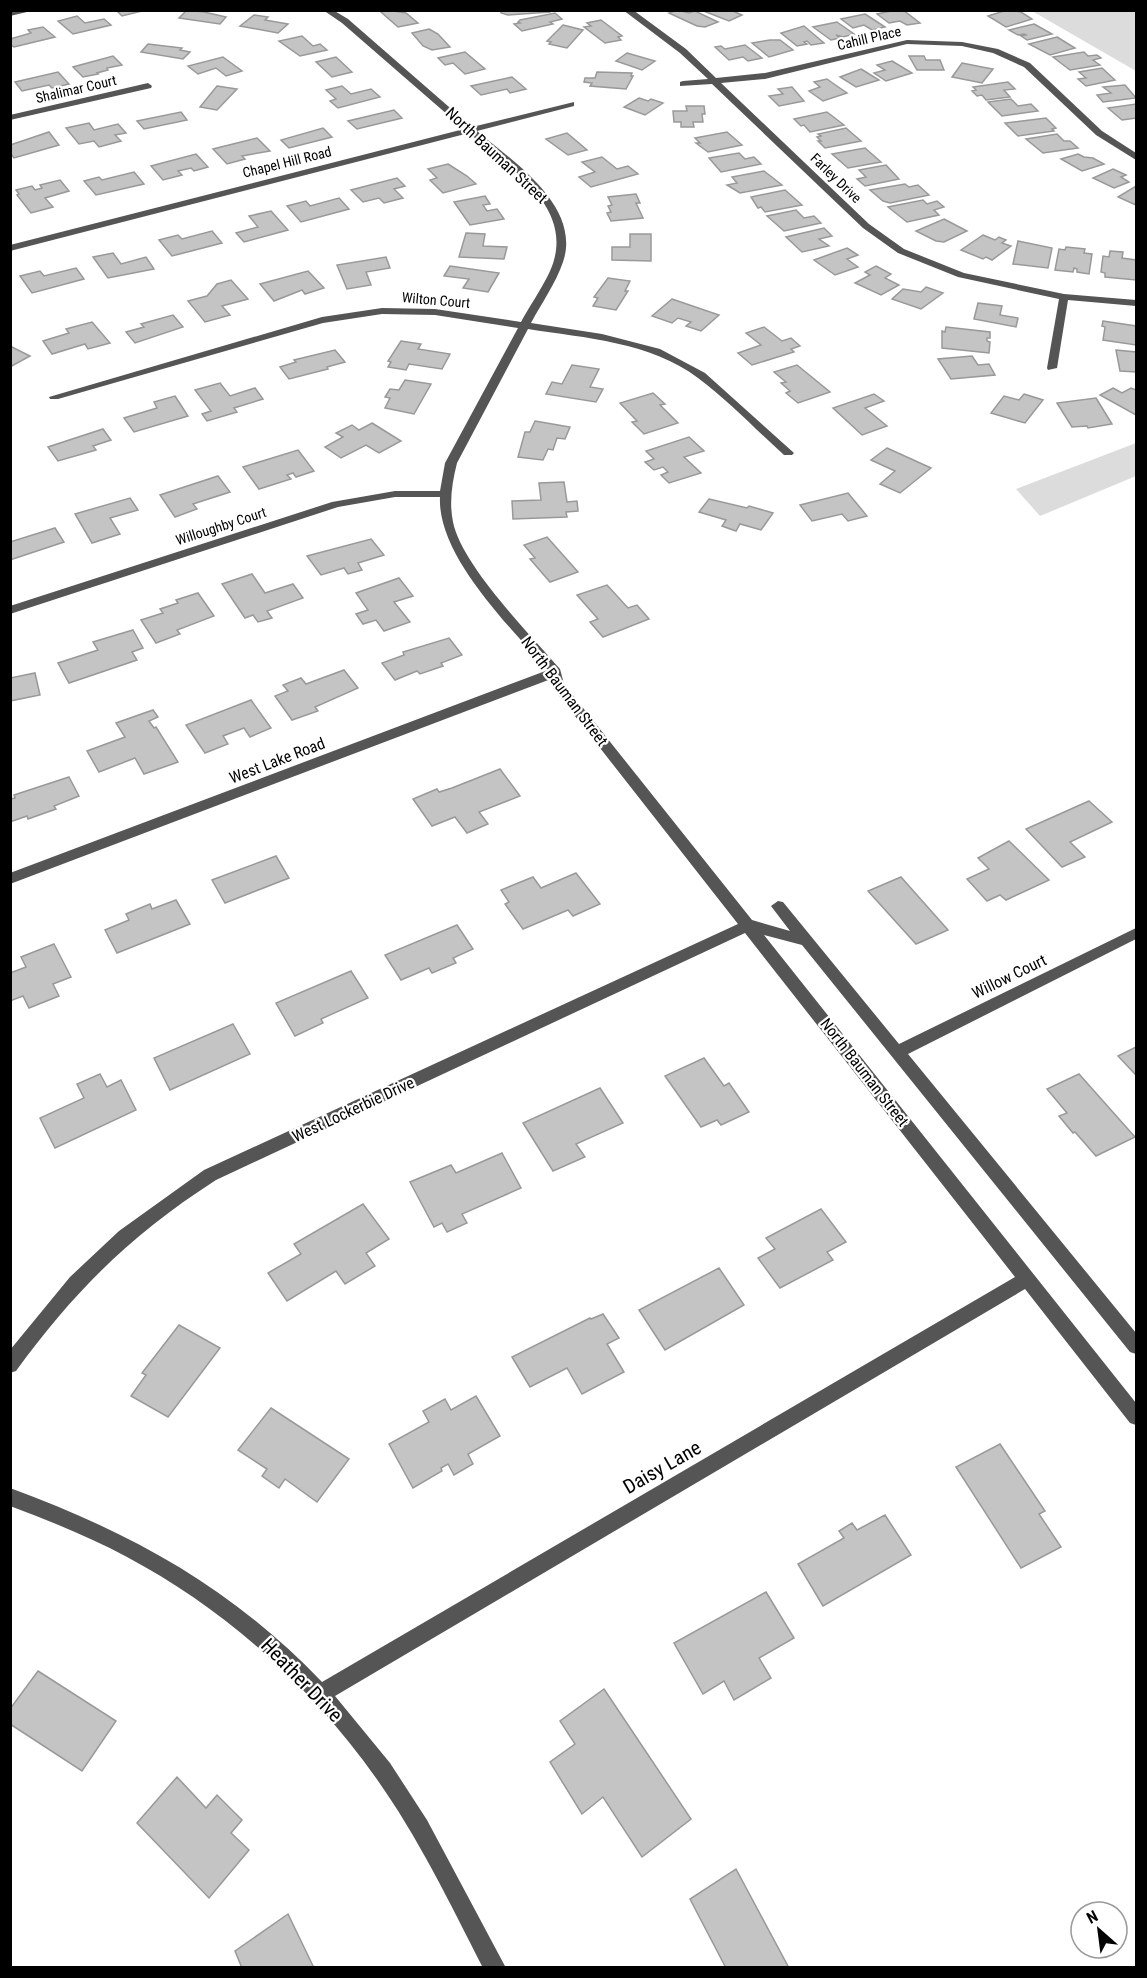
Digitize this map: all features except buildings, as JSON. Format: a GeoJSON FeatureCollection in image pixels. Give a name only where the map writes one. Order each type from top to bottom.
{"type":"FeatureCollection","features":[{"type":"Feature","properties":{"kind":"street"},"geometry":{"type":"LineString","coordinates":[[10,14],[24,10]]}},
{"type":"Feature","properties":{"kind":"street","name":"North Bauman Street"},"geometry":{"type":"LineString","coordinates":[[327,10],[345,21],[536,187],[559,220],[562,240],[559,261],[455,454],[446,481],[445,512],[450,536],[466,565],[556,672],[558,685],[1137,1417]]}},
{"type":"Feature","properties":{"kind":"street","name":"Farley Drive"},"geometry":{"type":"LineString","coordinates":[[627,10],[683,51],[866,226],[888,244],[914,258],[951,272],[1064,297]]}},
{"type":"Feature","properties":{"kind":"street","name":"Cahill Place"},"geometry":{"type":"LineString","coordinates":[[684,84],[765,76],[907,42],[976,46],[1007,56],[1031,68],[1099,133],[1137,157]]}},
{"type":"Feature","properties":{"kind":"street","name":"Shalimar Court"},"geometry":{"type":"LineString","coordinates":[[10,118],[148,86]]}},
{"type":"Feature","properties":{"kind":"street","name":"Chapel Hill Road"},"geometry":{"type":"LineString","coordinates":[[10,248],[571,104]]}},
{"type":"Feature","properties":{"kind":"street"},"geometry":{"type":"LineString","coordinates":[[1052,368],[1064,297],[1137,303]]}},
{"type":"Feature","properties":{"kind":"street","name":"Wilton Court"},"geometry":{"type":"LineString","coordinates":[[54,397],[347,315],[382,311],[418,311],[525,325],[626,342],[677,361],[701,375],[788,453]]}},
{"type":"Feature","properties":{"kind":"street","name":"Willoughby Court"},"geometry":{"type":"LineString","coordinates":[[10,610],[336,504],[394,494],[444,494]]}},
{"type":"Feature","properties":{"kind":"street","name":"West Lake Road"},"geometry":{"type":"LineString","coordinates":[[10,879],[556,672]]}},
{"type":"Feature","properties":{"kind":"street"},"geometry":{"type":"LineString","coordinates":[[778,906],[1137,1346]]}},
{"type":"Feature","properties":{"kind":"street"},"geometry":{"type":"LineString","coordinates":[[749,925],[806,941]]}},
{"type":"Feature","properties":{"kind":"street","name":"West Lockerbie Drive"},"geometry":{"type":"LineString","coordinates":[[10,1365],[65,1293],[96,1260],[117,1241],[186,1189],[236,1162],[749,925]]}},
{"type":"Feature","properties":{"kind":"street","name":"Willow Court"},"geometry":{"type":"LineString","coordinates":[[897,1052],[1137,933]]}},
{"type":"Feature","properties":{"kind":"street","name":"Daisy Lane"},"geometry":{"type":"LineString","coordinates":[[320,1694],[1027,1279]]}},
{"type":"Feature","properties":{"kind":"street","name":"Heather Drive"},"geometry":{"type":"LineString","coordinates":[[10,1497],[96,1531],[145,1555],[189,1581],[248,1626],[284,1658],[320,1694],[377,1763],[419,1825],[495,1968]]}},
{"type":"Feature","properties":{"kind":"shaded area"},"geometry":{"type":"Polygon","coordinates":[[[1032,11],[1136,11],[1136,71],[1032,11]]]}},
{"type":"Feature","properties":{"kind":"shaded area"},"geometry":{"type":"Polygon","coordinates":[[[1136,443],[1136,476],[1040,516],[1016,489],[1136,443]]]}}]}
